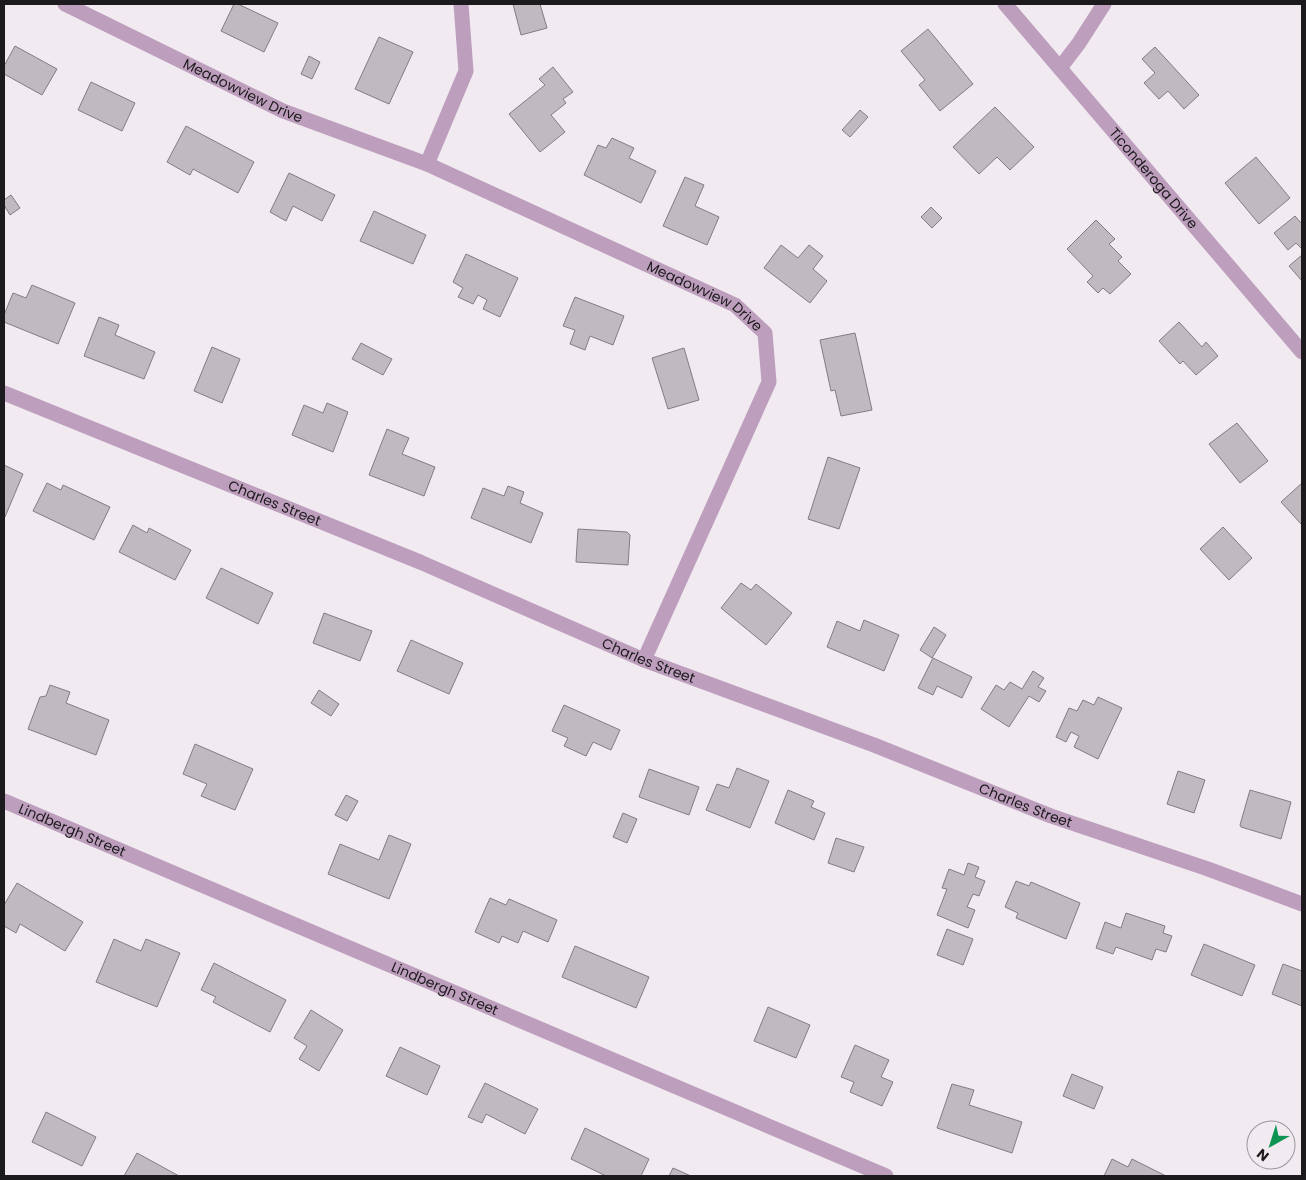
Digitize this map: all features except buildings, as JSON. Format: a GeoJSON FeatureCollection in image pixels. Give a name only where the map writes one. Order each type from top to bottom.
{"type":"FeatureCollection","features":[{"type":"Feature","properties":{"kind":"street","name":"Meadowview Drive"},"geometry":{"type":"LineString","coordinates":[[65,4],[284,111],[427,164],[735,305],[766,333],[769,382],[644,660]]}},
{"type":"Feature","properties":{"kind":"street"},"geometry":{"type":"LineString","coordinates":[[427,164],[466,71],[461,4]]}},
{"type":"Feature","properties":{"kind":"street","name":"Ticonderoga Drive"},"geometry":{"type":"LineString","coordinates":[[1005,4],[1302,352]]}},
{"type":"Feature","properties":{"kind":"street"},"geometry":{"type":"LineString","coordinates":[[1060,68],[1104,4]]}},
{"type":"Feature","properties":{"kind":"street","name":"Charles Street"},"geometry":{"type":"LineString","coordinates":[[4,393],[420,562],[644,660],[874,744],[1051,816],[1208,869],[1302,904]]}},
{"type":"Feature","properties":{"kind":"street","name":"Lindbergh Street"},"geometry":{"type":"LineString","coordinates":[[4,801],[886,1176]]}}]}
